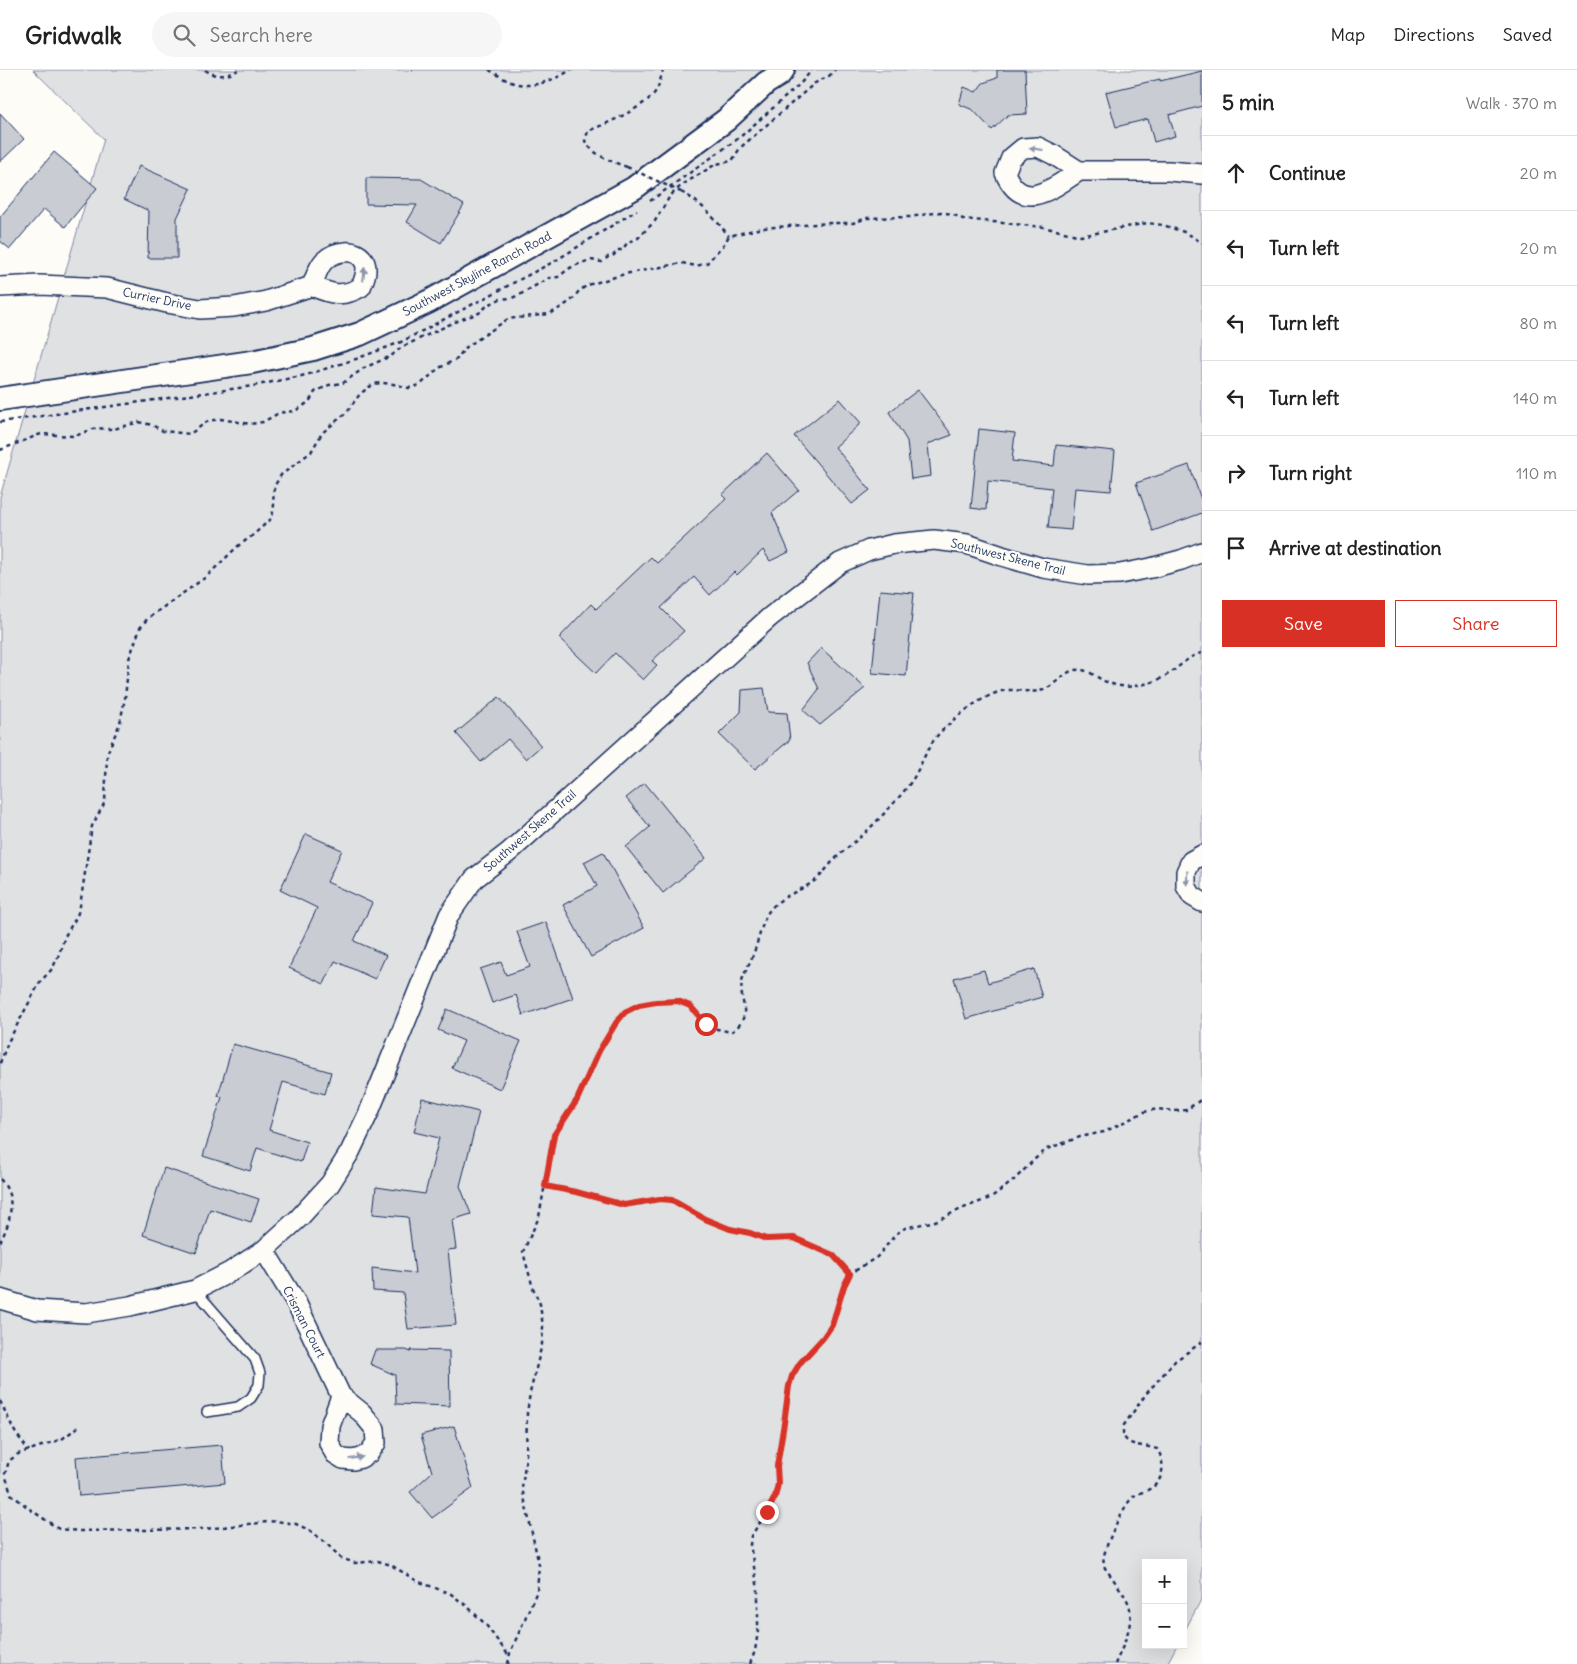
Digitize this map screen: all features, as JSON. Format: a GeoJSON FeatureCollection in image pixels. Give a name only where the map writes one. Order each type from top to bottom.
{"type":"FeatureCollection","features":[{"type":"Feature","properties":{"kind":"street","name":"Southwest Skyline Ranch Road"},"geometry":{"type":"LineString","coordinates":[[0,399],[252,362],[313,349],[360,334],[430,301],[634,188],[726,120],[773,74]]}},
{"type":"Feature","properties":{"kind":"street"},"geometry":{"type":"LineString","coordinates":[[1079,170],[1202,174]]}},
{"type":"Feature","properties":{"kind":"street","name":"Currier Drive"},"geometry":{"type":"LineString","coordinates":[[0,287],[40,285],[107,288],[167,303],[200,308],[234,307],[258,303],[312,286]]}},
{"type":"Feature","properties":{"kind":"street","name":"Southwest Skene Trail"},"geometry":{"type":"LineString","coordinates":[[0,1299],[36,1310],[86,1313],[130,1306],[195,1290],[230,1272],[264,1250],[300,1218],[330,1184],[350,1152],[369,1112],[449,915],[474,879],[509,852],[770,617],[810,584],[840,563],[869,550],[894,544],[934,540],[966,544],[1044,568],[1088,575],[1120,574],[1151,568],[1202,552]]}},
{"type":"Feature","properties":{"kind":"street"},"geometry":{"type":"LineString","coordinates":[[1202,855],[1191,861],[1186,872],[1186,886],[1192,896],[1202,902]]}},
{"type":"Feature","properties":{"kind":"street","name":"Crisman Court"},"geometry":{"type":"LineString","coordinates":[[264,1250],[297,1304],[340,1396]]}},
{"type":"Feature","properties":{"kind":"lane"},"geometry":{"type":"LineString","coordinates":[[195,1290],[255,1359],[260,1373],[259,1385],[251,1398],[238,1407],[207,1412]]}},
{"type":"Feature","properties":{"kind":"path"},"geometry":{"type":"LineString","coordinates":[[205,70],[216,76],[227,75],[238,70]]}},
{"type":"Feature","properties":{"kind":"path"},"geometry":{"type":"LineString","coordinates":[[489,70],[514,83],[538,85],[553,80],[571,70]]}},
{"type":"Feature","properties":{"kind":"path"},"geometry":{"type":"LineString","coordinates":[[663,70],[657,90],[649,99],[613,121],[588,131],[585,141],[590,150],[602,157],[682,192],[695,200],[709,212],[729,236]]}},
{"type":"Feature","properties":{"kind":"path"},"geometry":{"type":"LineString","coordinates":[[0,1063],[8,1042],[40,982],[52,969],[65,936],[77,916],[92,826],[105,802],[107,754],[120,723],[129,659],[140,628],[148,618],[206,576],[272,518],[273,493],[281,475],[311,452],[322,432],[346,413],[360,394],[373,384],[393,384],[409,388],[420,385],[440,368],[457,359],[465,348],[508,319],[550,314],[571,301],[579,291],[588,285],[625,274],[682,263],[696,266],[707,263],[729,236],[762,228],[853,223],[867,218],[910,217],[940,212],[952,214],[963,219],[1043,227],[1081,236],[1147,223],[1163,225],[1187,233],[1202,243]]}},
{"type":"Feature","properties":{"kind":"path"},"geometry":{"type":"LineString","coordinates":[[508,1664],[509,1657],[537,1591],[539,1565],[522,1488],[526,1456],[527,1413],[542,1344],[543,1327],[540,1304],[532,1288],[522,1252],[539,1217],[554,1135],[577,1100],[599,1051],[616,1023],[625,1012],[639,1005],[678,1001],[690,1006],[706,1024],[731,1032],[737,1028],[742,1022],[745,1011],[742,983],[745,969],[752,960],[769,911],[778,902],[814,882],[834,860],[882,817],[911,782],[937,736],[978,701],[1001,691],[1040,691],[1068,672],[1076,669],[1084,670],[1103,680],[1122,686],[1134,686],[1168,675],[1195,654],[1202,653]]}},
{"type":"Feature","properties":{"kind":"path"},"geometry":{"type":"LineString","coordinates":[[750,1664],[755,1651],[758,1631],[758,1589],[750,1546],[751,1536],[775,1497],[778,1484],[777,1466],[789,1386],[792,1376],[800,1363],[832,1325],[844,1286],[850,1274],[877,1257],[896,1234],[905,1228],[936,1221],[966,1206],[990,1198],[1012,1182],[1047,1149],[1080,1137],[1104,1132],[1144,1112],[1157,1109],[1186,1110],[1202,1099]]}},
{"type":"Feature","properties":{"kind":"path"},"geometry":{"type":"LineString","coordinates":[[0,1179],[9,1192],[12,1204],[0,1242]]}},
{"type":"Feature","properties":{"kind":"path"},"geometry":{"type":"LineString","coordinates":[[545,1186],[624,1205],[660,1199],[672,1200],[705,1219],[730,1229],[766,1239],[794,1238],[833,1255],[850,1274]]}},
{"type":"Feature","properties":{"kind":"path"},"geometry":{"type":"LineString","coordinates":[[1115,1664],[1130,1625],[1131,1612],[1128,1601],[1104,1568],[1105,1551],[1121,1516],[1133,1497],[1155,1485],[1161,1476],[1163,1466],[1161,1455],[1157,1449],[1130,1443],[1124,1438],[1122,1430],[1146,1394],[1175,1361],[1202,1342]]}},
{"type":"Feature","properties":{"kind":"path"},"geometry":{"type":"LineString","coordinates":[[0,1401],[15,1432],[29,1451]]}},
{"type":"Feature","properties":{"kind":"path"},"geometry":{"type":"LineString","coordinates":[[78,1427],[62,1439],[18,1454],[9,1461],[5,1474],[10,1494],[59,1529],[80,1531],[205,1530],[276,1521],[296,1524],[311,1531],[341,1558],[355,1563],[378,1561],[391,1565],[417,1581],[451,1594],[468,1607],[486,1625],[509,1657]]}},
{"type":"Feature","properties":{"kind":"shaded area"},"geometry":{"type":"Polygon","coordinates":[[[33,70],[1202,70],[1202,1598],[1187,1626],[1187,1559],[1142,1559],[1142,1649],[1175,1649],[1167,1664],[0,1664],[0,497],[104,139],[33,70]]]}},
{"type":"Feature","properties":{"kind":"building"},"geometry":{"type":"Polygon","coordinates":[[[997,70],[1025,70],[1027,114],[1008,115],[992,130],[973,110],[959,104],[964,87],[976,92],[983,83],[997,78],[997,70]]]}},
{"type":"Feature","properties":{"kind":"building"},"geometry":{"type":"Polygon","coordinates":[[[1202,71],[1202,106],[1169,115],[1175,136],[1154,142],[1148,119],[1116,127],[1106,92],[1202,71]]]}},
{"type":"Feature","properties":{"kind":"building"},"geometry":{"type":"Polygon","coordinates":[[[0,113],[24,139],[0,162],[0,113]]]}},
{"type":"Feature","properties":{"kind":"building"},"geometry":{"type":"Polygon","coordinates":[[[54,152],[97,188],[65,227],[44,209],[10,249],[0,241],[0,217],[54,152]]]}},
{"type":"Feature","properties":{"kind":"building"},"geometry":{"type":"Polygon","coordinates":[[[139,166],[191,189],[177,218],[177,258],[148,258],[149,211],[124,199],[139,166]]]}},
{"type":"Feature","properties":{"kind":"building"},"geometry":{"type":"Polygon","coordinates":[[[366,178],[421,179],[464,205],[441,243],[407,222],[417,205],[366,204],[366,178]]]}},
{"type":"Feature","properties":{"kind":"building"},"geometry":{"type":"Polygon","coordinates":[[[918,390],[952,435],[928,444],[931,476],[911,479],[907,441],[889,412],[918,390]]]}},
{"type":"Feature","properties":{"kind":"building"},"geometry":{"type":"Polygon","coordinates":[[[840,399],[861,423],[835,447],[870,490],[852,504],[794,436],[840,399]]]}},
{"type":"Feature","properties":{"kind":"building"},"geometry":{"type":"Polygon","coordinates":[[[979,429],[1015,433],[1012,461],[1054,466],[1056,445],[1115,451],[1111,491],[1075,488],[1071,530],[1048,528],[1052,488],[988,481],[986,510],[971,508],[979,429]]]}},
{"type":"Feature","properties":{"kind":"building"},"geometry":{"type":"Polygon","coordinates":[[[767,453],[799,490],[772,513],[789,552],[770,561],[763,550],[737,575],[734,572],[710,595],[694,577],[661,608],[684,631],[652,661],[657,665],[643,680],[615,653],[596,673],[559,638],[591,604],[596,609],[651,557],[657,563],[726,499],[722,495],[767,453]]]}},
{"type":"Feature","properties":{"kind":"building"},"geometry":{"type":"Polygon","coordinates":[[[1189,465],[1202,502],[1202,513],[1153,531],[1136,483],[1189,465]]]}},
{"type":"Feature","properties":{"kind":"building"},"geometry":{"type":"Polygon","coordinates":[[[880,590],[914,593],[906,676],[872,673],[880,590]]]}},
{"type":"Feature","properties":{"kind":"building"},"geometry":{"type":"Polygon","coordinates":[[[821,648],[865,688],[820,725],[803,710],[819,689],[807,663],[821,648]]]}},
{"type":"Feature","properties":{"kind":"building"},"geometry":{"type":"Polygon","coordinates":[[[764,688],[768,712],[787,713],[790,740],[755,769],[719,734],[741,712],[742,690],[764,688]]]}},
{"type":"Feature","properties":{"kind":"building"},"geometry":{"type":"Polygon","coordinates":[[[499,697],[541,746],[526,759],[508,739],[481,762],[456,733],[499,697]]]}},
{"type":"Feature","properties":{"kind":"building"},"geometry":{"type":"Polygon","coordinates":[[[645,783],[706,858],[663,893],[626,847],[650,827],[626,798],[645,783]]]}},
{"type":"Feature","properties":{"kind":"building"},"geometry":{"type":"Polygon","coordinates":[[[306,834],[342,850],[327,882],[372,903],[354,941],[386,955],[375,979],[335,961],[324,984],[289,968],[317,908],[280,890],[306,834]]]}},
{"type":"Feature","properties":{"kind":"building"},"geometry":{"type":"Polygon","coordinates":[[[603,852],[644,928],[591,957],[563,905],[597,886],[584,862],[603,852]]]}},
{"type":"Feature","properties":{"kind":"building"},"geometry":{"type":"Polygon","coordinates":[[[546,922],[573,998],[523,1015],[516,995],[492,1003],[480,969],[501,962],[506,975],[530,967],[517,932],[546,922]]]}},
{"type":"Feature","properties":{"kind":"building"},"geometry":{"type":"Polygon","coordinates":[[[1034,969],[1042,997],[966,1019],[954,978],[984,970],[988,983],[1034,969]]]}},
{"type":"Feature","properties":{"kind":"building"},"geometry":{"type":"Polygon","coordinates":[[[447,1009],[521,1041],[500,1089],[452,1068],[464,1041],[438,1030],[447,1009]]]}},
{"type":"Feature","properties":{"kind":"building"},"geometry":{"type":"Polygon","coordinates":[[[233,1044],[331,1072],[325,1094],[283,1082],[269,1130],[307,1142],[301,1162],[257,1148],[250,1171],[203,1156],[222,1097],[218,1096],[233,1044]]]}},
{"type":"Feature","properties":{"kind":"building"},"geometry":{"type":"Polygon","coordinates":[[[422,1098],[479,1112],[460,1186],[471,1214],[452,1220],[456,1249],[448,1250],[456,1325],[408,1329],[403,1293],[373,1291],[372,1268],[415,1273],[408,1217],[373,1214],[376,1187],[425,1194],[439,1138],[414,1132],[422,1098]]]}},
{"type":"Feature","properties":{"kind":"building"},"geometry":{"type":"Polygon","coordinates":[[[164,1168],[259,1199],[251,1222],[210,1209],[196,1253],[143,1235],[164,1168]]]}},
{"type":"Feature","properties":{"kind":"building"},"geometry":{"type":"Polygon","coordinates":[[[375,1350],[406,1350],[411,1352],[411,1350],[449,1351],[450,1406],[396,1404],[395,1375],[370,1364],[375,1350]]]}},
{"type":"Feature","properties":{"kind":"building"},"geometry":{"type":"Polygon","coordinates":[[[454,1426],[473,1488],[432,1518],[410,1492],[432,1472],[421,1435],[454,1426]]]}},
{"type":"Feature","properties":{"kind":"building"},"geometry":{"type":"Polygon","coordinates":[[[222,1445],[225,1483],[79,1496],[76,1457],[222,1445]]]}},
{"type":"Feature","properties":{"kind":"route"},"geometry":{"type":"LineString","coordinates":[[706,1024],[690,1006],[678,1001],[639,1005],[625,1012],[599,1051],[577,1100],[554,1135],[545,1186],[624,1205],[660,1199],[672,1200],[705,1219],[730,1229],[766,1239],[794,1238],[833,1255],[850,1274],[844,1286],[832,1325],[800,1363],[792,1376],[777,1466],[778,1484],[775,1497],[767,1512]]}}]}
